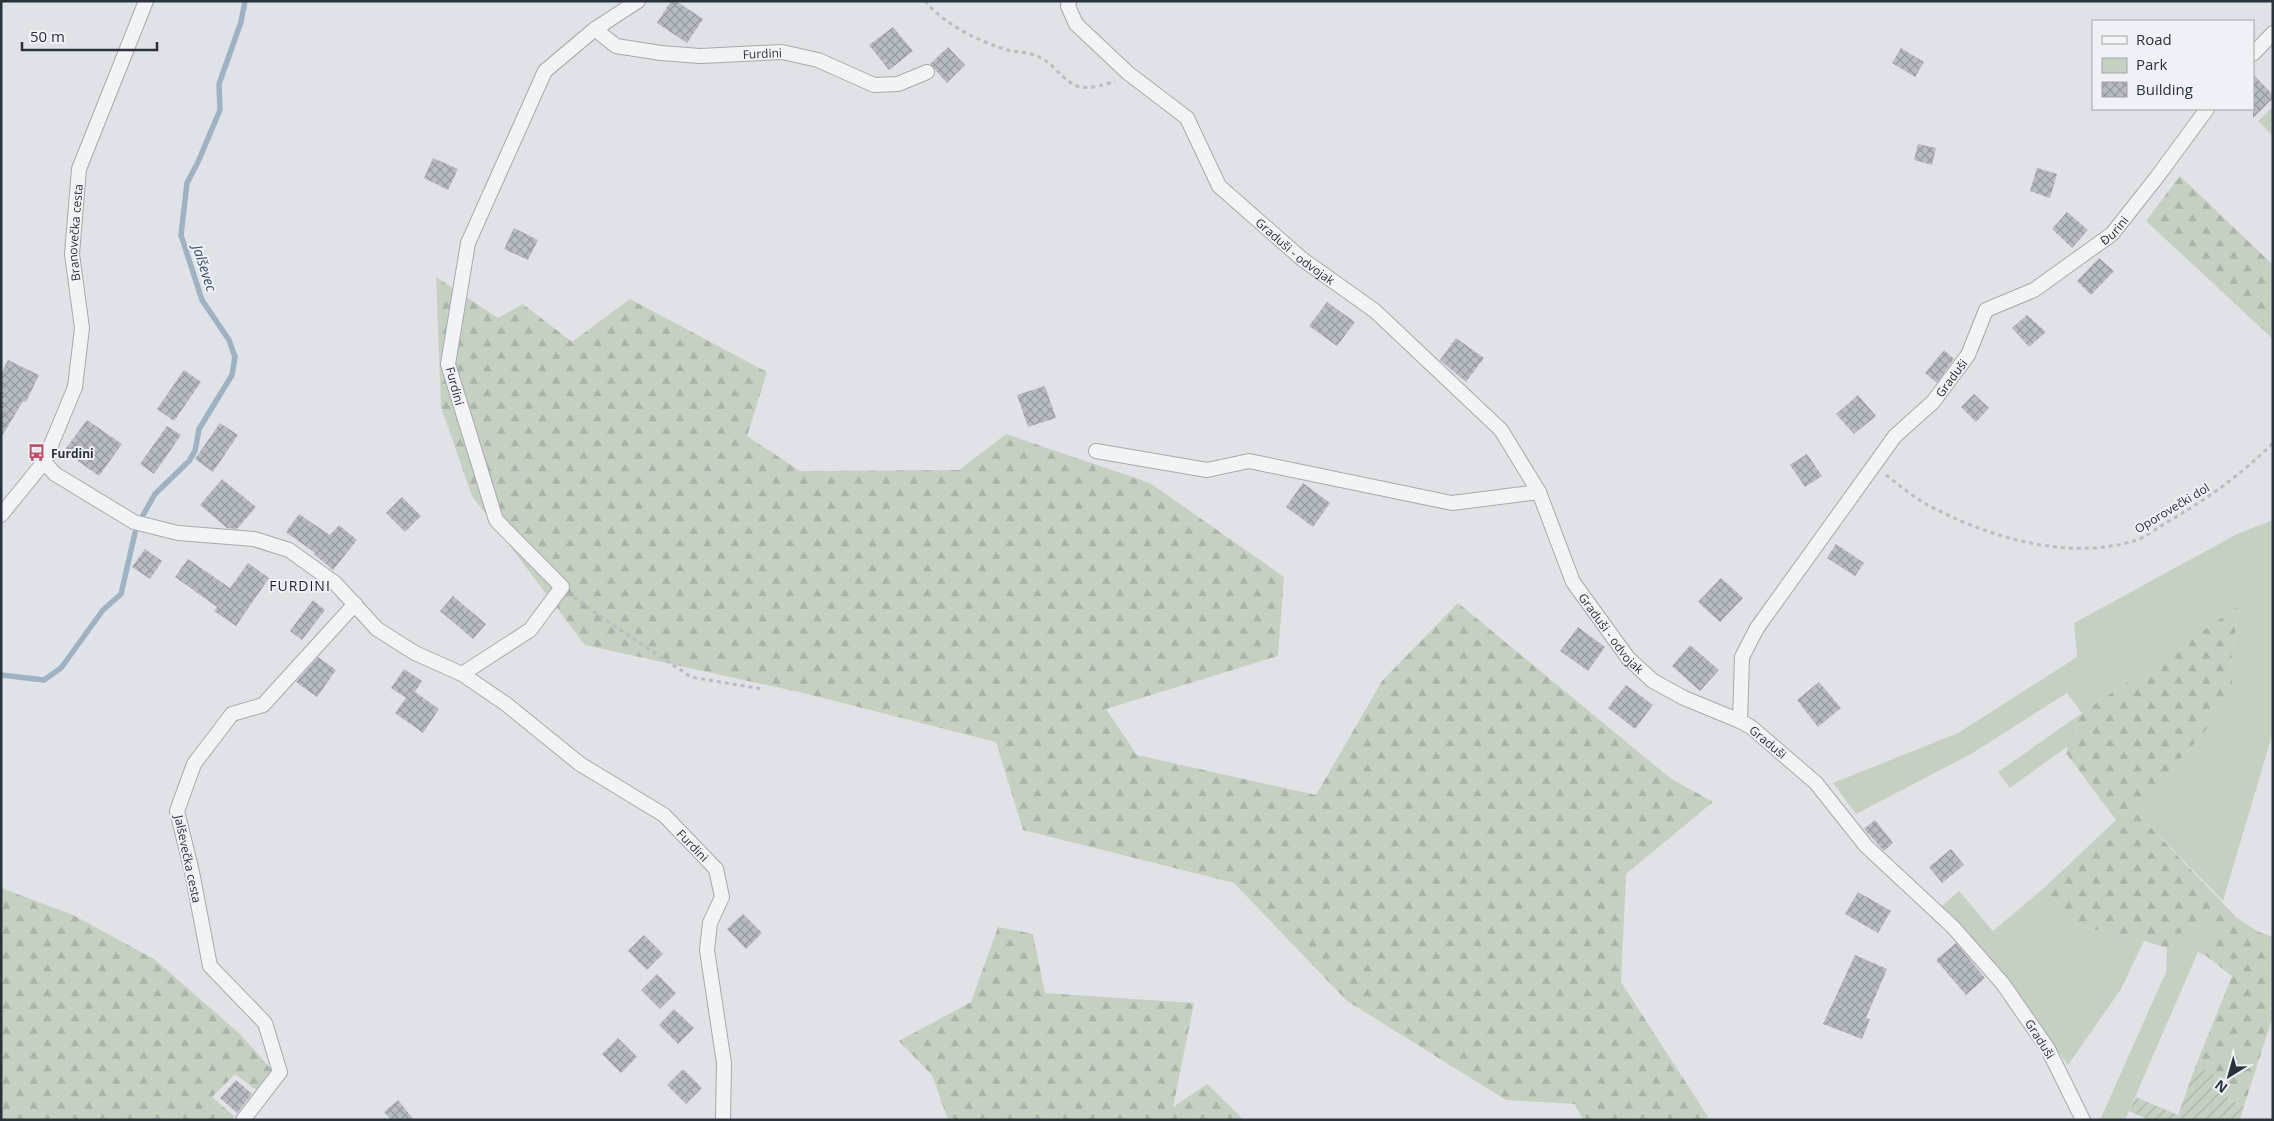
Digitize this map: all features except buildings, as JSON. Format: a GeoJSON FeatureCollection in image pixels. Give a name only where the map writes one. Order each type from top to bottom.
{"type":"FeatureCollection","features":[{"type":"Feature","properties":{"kind":"street","name":"Branovečka cesta"},"geometry":{"type":"LineString","coordinates":[[1,515],[44,462],[75,387],[82,328],[72,254],[79,169],[146,1]]}},
{"type":"Feature","properties":{"kind":"street","name":"Furdini"},"geometry":{"type":"LineString","coordinates":[[562,587],[496,520],[448,364],[468,243],[546,71],[595,29],[638,1]]}},
{"type":"Feature","properties":{"kind":"street","name":"Graduši - odvojak"},"geometry":{"type":"LineString","coordinates":[[1068,1],[1068,6],[1076,24],[1128,73],[1186,118],[1219,186],[1302,259],[1375,311],[1502,430],[1538,492],[1573,582],[1628,658],[1653,681],[1684,698],[1740,721]]}},
{"type":"Feature","properties":{"kind":"street","name":"Furdini"},"geometry":{"type":"LineString","coordinates":[[595,29],[616,46],[661,53],[700,56],[782,52],[818,60],[874,85],[898,84],[927,72]]}},
{"type":"Feature","properties":{"kind":"street"},"geometry":{"type":"LineString","coordinates":[[2254,53],[2273,33]]}},
{"type":"Feature","properties":{"kind":"street","name":"Đurini"},"geometry":{"type":"LineString","coordinates":[[1986,310],[2034,290],[2112,234],[2206,110]]}},
{"type":"Feature","properties":{"kind":"street","name":"Graduši"},"geometry":{"type":"LineString","coordinates":[[1986,310],[1968,355],[1933,402],[1895,436],[1757,628],[1742,657],[1740,721],[1751,727],[1816,783],[1866,846],[1953,928],[2004,984],[2048,1049],[2084,1120]]}},
{"type":"Feature","properties":{"kind":"street"},"geometry":{"type":"LineString","coordinates":[[1096,451],[1207,470],[1249,460],[1452,503],[1538,492]]}},
{"type":"Feature","properties":{"kind":"street","name":"Furdini"},"geometry":{"type":"LineString","coordinates":[[44,462],[55,474],[134,522],[178,533],[254,539],[289,550],[335,583],[377,629],[407,648],[462,674],[506,704],[580,764],[664,815],[716,869],[722,897],[710,923],[707,950],[724,1063],[723,1120]]}},
{"type":"Feature","properties":{"kind":"street"},"geometry":{"type":"LineString","coordinates":[[462,674],[530,630],[562,587]]}},
{"type":"Feature","properties":{"kind":"street","name":"Jalševečka cesta"},"geometry":{"type":"LineString","coordinates":[[242,1120],[280,1072],[265,1023],[210,966],[192,872],[177,811],[194,764],[232,714],[263,705],[355,604]]}},
{"type":"Feature","properties":{"kind":"path"},"geometry":{"type":"LineString","coordinates":[[926,1],[945,20],[974,36],[1006,50],[1025,51],[1041,58],[1056,68],[1065,79],[1079,87],[1099,86]]}},
{"type":"Feature","properties":{"kind":"path","name":"Oporovečki dol"},"geometry":{"type":"LineString","coordinates":[[1873,466],[1926,504],[1988,532],[2046,546],[2096,549],[2136,541],[2204,501],[2248,467],[2273,442]]}},
{"type":"Feature","properties":{"kind":"path"},"geometry":{"type":"LineString","coordinates":[[562,587],[598,615],[691,677],[762,689]]}},
{"type":"Feature","properties":{"kind":"green space"},"geometry":{"type":"Polygon","coordinates":[[[2273,107],[2273,136],[2258,121],[2273,107]]]}},
{"type":"Feature","properties":{"kind":"green space"},"geometry":{"type":"Polygon","coordinates":[[[2180,176],[2273,265],[2273,339],[2146,221],[2180,176]]]}},
{"type":"Feature","properties":{"kind":"green space"},"geometry":{"type":"Polygon","coordinates":[[[436,277],[498,318],[523,304],[572,342],[630,299],[767,372],[747,436],[800,471],[959,470],[1006,434],[1150,483],[1284,577],[1278,656],[1106,709],[1137,755],[1316,795],[1382,681],[1458,603],[1670,778],[1713,802],[1626,874],[1621,982],[1710,1120],[1583,1120],[1575,1104],[1506,1100],[1347,1001],[1234,883],[1023,830],[996,742],[803,693],[585,645],[472,496],[441,407],[436,277]]]}},
{"type":"Feature","properties":{"kind":"green space"},"geometry":{"type":"Polygon","coordinates":[[[2273,520],[2273,732],[2223,901],[2135,811],[2235,697],[2230,670],[2239,607],[2082,713],[2067,693],[1971,754],[1856,814],[1833,783],[1958,733],[2077,657],[2074,623],[2237,534],[2273,520]]]}},
{"type":"Feature","properties":{"kind":"green space"},"geometry":{"type":"Polygon","coordinates":[[[2239,606],[2230,670],[2235,697],[2135,811],[2237,918],[2259,932],[2273,937],[2273,1016],[2244,1106],[2229,1100],[2222,1079],[2196,1065],[2232,976],[2206,956],[2213,928],[2189,924],[2167,948],[2121,934],[2079,927],[2044,888],[2116,820],[2066,753],[2070,736],[2082,713],[2239,606]]]}},
{"type":"Feature","properties":{"kind":"green space"},"geometry":{"type":"Polygon","coordinates":[[[2082,713],[2068,746],[2010,788],[1998,772],[2082,713]]]}},
{"type":"Feature","properties":{"kind":"green space"},"geometry":{"type":"Polygon","coordinates":[[[1,888],[73,915],[154,959],[240,1034],[272,1070],[256,1090],[235,1074],[212,1097],[234,1116],[232,1120],[1,1120],[1,888]]]}},
{"type":"Feature","properties":{"kind":"green space"},"geometry":{"type":"Polygon","coordinates":[[[2044,888],[2079,927],[2121,934],[2144,941],[2121,989],[2068,1065],[1978,944],[1941,907],[1959,891],[1993,931],[2044,888]]]}},
{"type":"Feature","properties":{"kind":"green space"},"geometry":{"type":"Polygon","coordinates":[[[2189,924],[2214,928],[2206,956],[2198,952],[2125,1120],[2100,1120],[2166,972],[2167,948],[2189,924]]]}},
{"type":"Feature","properties":{"kind":"green space"},"geometry":{"type":"Polygon","coordinates":[[[998,927],[1033,934],[1045,993],[1194,1003],[1173,1107],[1207,1084],[1244,1120],[948,1120],[932,1075],[899,1041],[971,1002],[998,927]]]}},
{"type":"Feature","properties":{"kind":"green space"},"geometry":{"type":"Polygon","coordinates":[[[2196,1065],[2222,1079],[2229,1100],[2244,1106],[2240,1120],[2149,1120],[2129,1111],[2136,1097],[2178,1115],[2196,1065]]]}},
{"type":"Feature","properties":{"kind":"waterway","name":"Jalševec"},"geometry":{"type":"LineString","coordinates":[[142,517],[155,494],[189,461],[195,451],[199,429],[232,375],[235,357],[229,340],[202,300],[181,235],[187,183],[220,110],[219,84],[241,22],[245,1]]}},
{"type":"Feature","properties":{"kind":"waterway","name":"Jalševec"},"geometry":{"type":"LineString","coordinates":[[1,675],[44,680],[61,668],[103,610],[121,594],[135,533]]}},
{"type":"Feature","properties":{"kind":"place","name":"Furdini"},"geometry":{"type":"Point","coordinates":[37,453]}},
{"type":"Feature","properties":{"kind":"district","name":"FURDINI"},"geometry":{"type":"Point","coordinates":[300,585]}}]}
